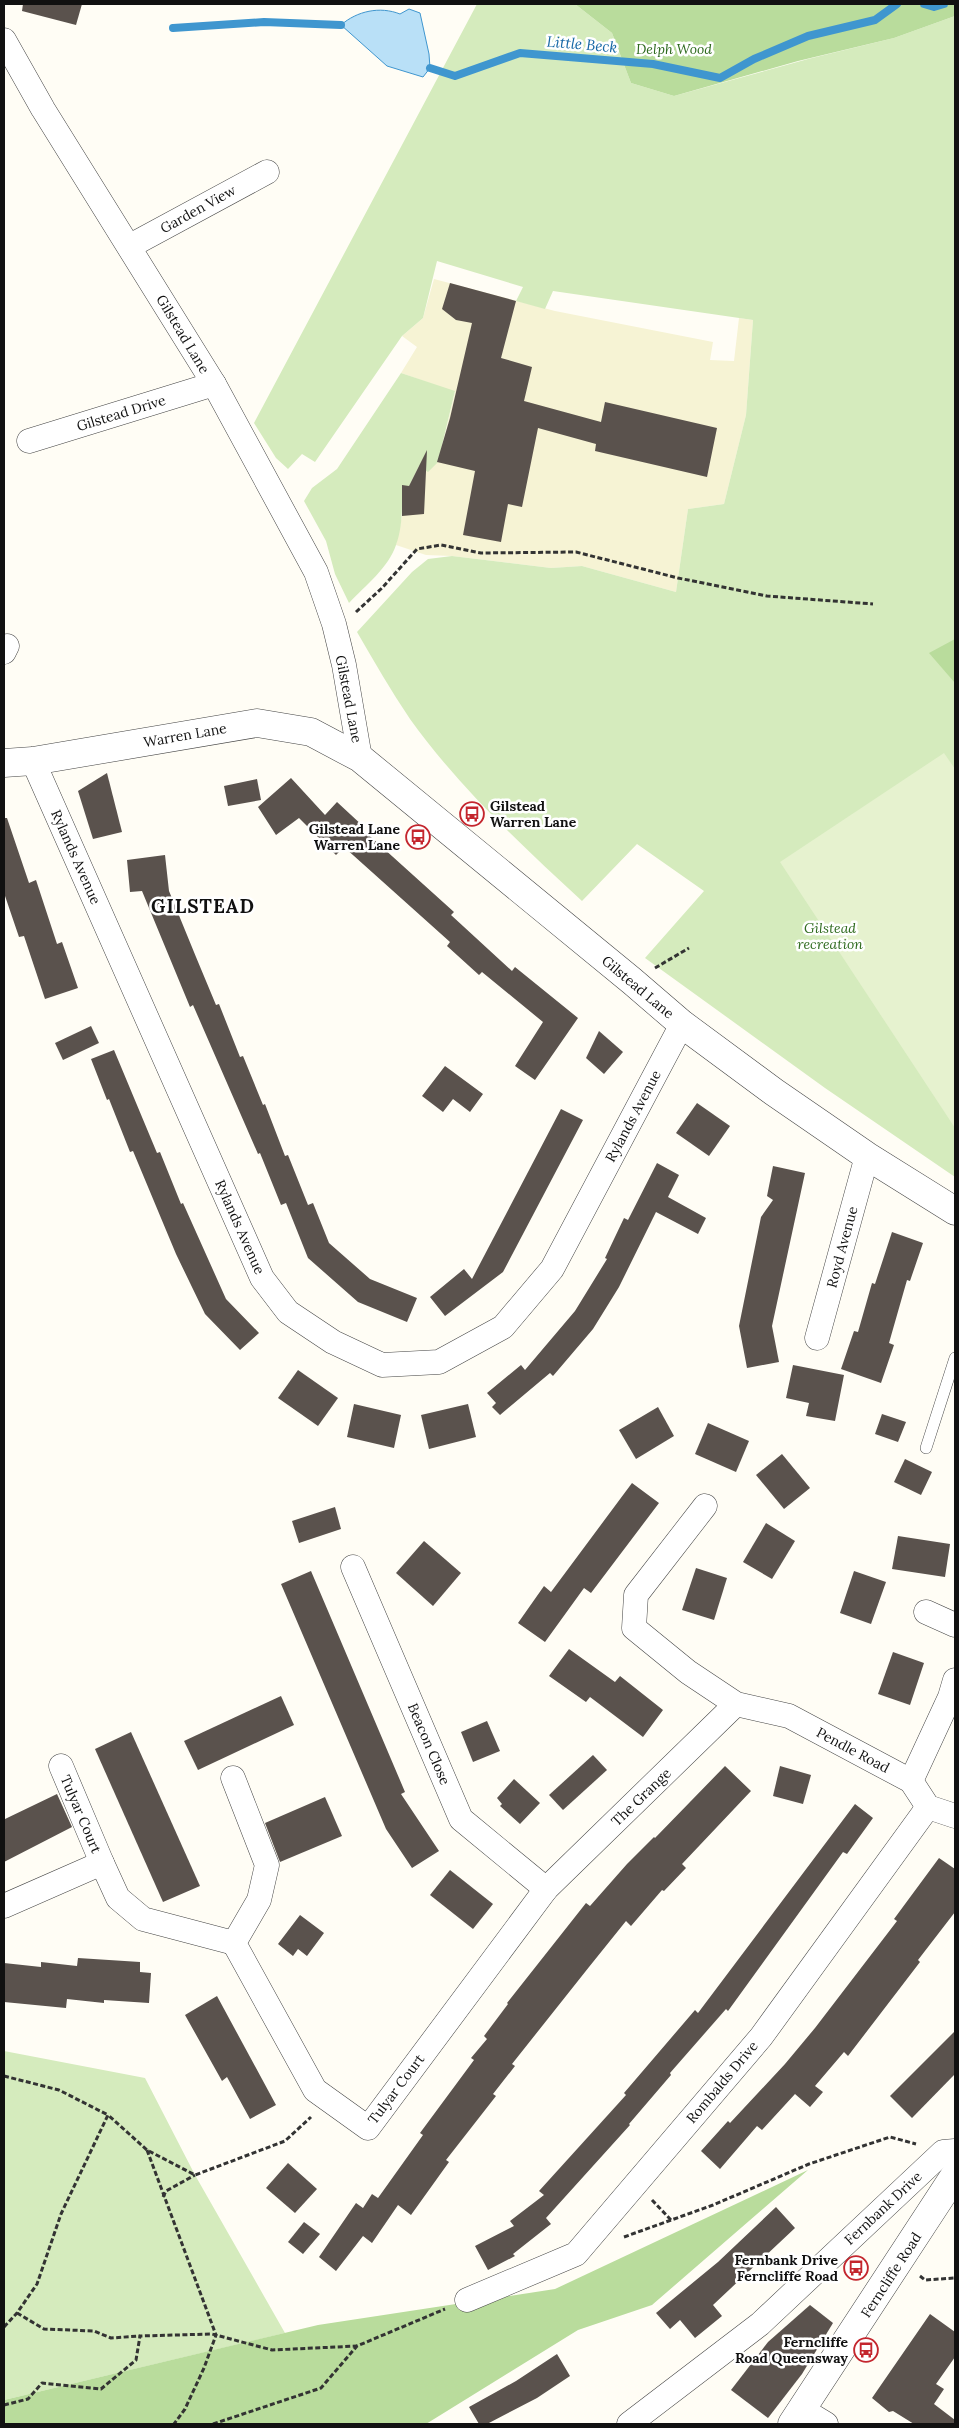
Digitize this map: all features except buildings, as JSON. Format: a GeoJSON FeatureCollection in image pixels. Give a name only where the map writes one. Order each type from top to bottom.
{"type":"FeatureCollection","features":[{"type":"Feature","properties":{"kind":"street","name":"Gilstead Lane"},"geometry":{"type":"LineString","coordinates":[[4,40],[43,109],[130,246],[214,384],[316,572],[334,624],[344,665],[360,758],[682,1024],[774,1092],[867,1156],[955,1211]]}},
{"type":"Feature","properties":{"kind":"street","name":"Garden View"},"geometry":{"type":"LineString","coordinates":[[130,246],[267,172]]}},
{"type":"Feature","properties":{"kind":"street","name":"Gilstead Drive"},"geometry":{"type":"LineString","coordinates":[[29,441],[214,384]]}},
{"type":"Feature","properties":{"kind":"street","name":"Warren Lane"},"geometry":{"type":"LineString","coordinates":[[4,762],[33,761],[257,723],[311,732],[360,758]]}},
{"type":"Feature","properties":{"kind":"street","name":"Rylands Avenue"},"geometry":{"type":"LineString","coordinates":[[33,761],[262,1278],[288,1312],[333,1342],[382,1365],[439,1362],[503,1326],[552,1269],[682,1024]]}},
{"type":"Feature","properties":{"kind":"street","name":"Royd Avenue"},"geometry":{"type":"LineString","coordinates":[[817,1338],[867,1156]]}},
{"type":"Feature","properties":{"kind":"street"},"geometry":{"type":"LineString","coordinates":[[705,1506],[636,1595],[634,1628],[688,1672],[736,1704]]}},
{"type":"Feature","properties":{"kind":"street","name":"Beacon Close"},"geometry":{"type":"LineString","coordinates":[[353,1567],[461,1819],[546,1889]]}},
{"type":"Feature","properties":{"kind":"street"},"geometry":{"type":"LineString","coordinates":[[926,1612],[955,1625]]}},
{"type":"Feature","properties":{"kind":"street"},"geometry":{"type":"LineString","coordinates":[[911,1781],[955,1680]]}},
{"type":"Feature","properties":{"kind":"street","name":"Pendle Road"},"geometry":{"type":"LineString","coordinates":[[736,1704],[789,1716],[911,1781],[928,1807]]}},
{"type":"Feature","properties":{"kind":"street","name":"The Grange"},"geometry":{"type":"LineString","coordinates":[[546,1889],[736,1704]]}},
{"type":"Feature","properties":{"kind":"street","name":"Tulyar Court"},"geometry":{"type":"LineString","coordinates":[[61,1766],[118,1898],[142,1919],[234,1943],[315,2090],[368,2128],[546,1889]]}},
{"type":"Feature","properties":{"kind":"street"},"geometry":{"type":"LineString","coordinates":[[233,1778],[267,1865],[259,1900],[234,1943]]}},
{"type":"Feature","properties":{"kind":"street"},"geometry":{"type":"LineString","coordinates":[[928,1807],[955,1816]]}},
{"type":"Feature","properties":{"kind":"street","name":"Rombalds Drive"},"geometry":{"type":"LineString","coordinates":[[467,2300],[576,2254],[761,2037],[928,1807]]}},
{"type":"Feature","properties":{"kind":"street","name":"Tulyar Court"},"geometry":{"type":"LineString","coordinates":[[4,1906],[102,1863]]}},
{"type":"Feature","properties":{"kind":"street","name":"Ferncliffe Road"},"geometry":{"type":"LineString","coordinates":[[798,2417],[900,2262],[951,2159]]}},
{"type":"Feature","properties":{"kind":"street","name":"Fernbank Drive"},"geometry":{"type":"LineString","coordinates":[[629,2424],[760,2324],[951,2159]]}},
{"type":"Feature","properties":{"kind":"street"},"geometry":{"type":"LineString","coordinates":[[798,2417],[826,2424]]}},
{"type":"Feature","properties":{"kind":"lane"},"geometry":{"type":"LineString","coordinates":[[926,1448],[955,1358]]}},
{"type":"Feature","properties":{"kind":"path"},"geometry":{"type":"LineString","coordinates":[[334,624],[352,615],[370,599],[417,549],[441,545],[481,553],[576,552],[678,578],[767,596],[874,604]]}},
{"type":"Feature","properties":{"kind":"path"},"geometry":{"type":"LineString","coordinates":[[632,981],[690,948]]}},
{"type":"Feature","properties":{"kind":"path"},"geometry":{"type":"LineString","coordinates":[[4,2076],[59,2090],[108,2114],[147,2150],[195,2175]]}},
{"type":"Feature","properties":{"kind":"path"},"geometry":{"type":"LineString","coordinates":[[163,2197],[166,2191],[195,2175],[285,2141],[329,2100]]}},
{"type":"Feature","properties":{"kind":"path"},"geometry":{"type":"LineString","coordinates":[[4,2327],[17,2313],[37,2284],[61,2214],[108,2114]]}},
{"type":"Feature","properties":{"kind":"path"},"geometry":{"type":"LineString","coordinates":[[619,2239],[713,2205],[809,2164],[890,2137],[951,2159]]}},
{"type":"Feature","properties":{"kind":"path"},"geometry":{"type":"LineString","coordinates":[[147,2150],[216,2335],[204,2368],[185,2409],[174,2424]]}},
{"type":"Feature","properties":{"kind":"path"},"geometry":{"type":"LineString","coordinates":[[900,2262],[925,2280],[955,2278]]}},
{"type":"Feature","properties":{"kind":"path"},"geometry":{"type":"LineString","coordinates":[[17,2313],[44,2329],[94,2331],[111,2338],[216,2335],[272,2350],[357,2346],[467,2300]]}},
{"type":"Feature","properties":{"kind":"path"},"geometry":{"type":"LineString","coordinates":[[4,2405],[28,2399],[42,2383],[101,2389],[136,2360],[140,2336]]}},
{"type":"Feature","properties":{"kind":"path"},"geometry":{"type":"LineString","coordinates":[[213,2424],[321,2388],[357,2346]]}},
{"type":"Feature","properties":{"kind":"shaded area"},"geometry":{"type":"Polygon","coordinates":[[[434,279],[555,311],[713,342],[710,360],[734,361],[739,318],[753,320],[746,415],[724,504],[688,509],[676,592],[582,566],[551,568],[452,556],[426,555],[396,545],[402,516],[402,485],[409,486],[419,466],[443,443],[455,392],[401,373],[417,347],[402,336],[423,318],[434,279]]]}},
{"type":"Feature","properties":{"kind":"green space","name":"Gilstead recreation"},"geometry":{"type":"Polygon","coordinates":[[[477,4],[575,4],[612,33],[631,83],[674,96],[808,59],[894,38],[955,16],[955,1177],[825,1088],[645,958],[704,891],[637,844],[582,901],[491,814],[449,768],[410,719],[357,632],[412,572],[428,559],[452,556],[551,568],[582,566],[676,592],[688,509],[724,504],[746,415],[753,320],[553,291],[545,309],[516,301],[523,287],[437,261],[423,318],[402,336],[315,462],[302,454],[288,469],[276,458],[254,423],[477,4]]]}},
{"type":"Feature","properties":{"kind":"green space","name":"Delph Wood"},"geometry":{"type":"Polygon","coordinates":[[[575,4],[955,4],[955,16],[894,38],[798,61],[674,96],[631,83],[612,33],[575,4]]]}},
{"type":"Feature","properties":{"kind":"green space"},"geometry":{"type":"Polygon","coordinates":[[[401,373],[455,391],[438,462],[428,472],[419,466],[409,486],[402,486],[401,523],[393,553],[376,576],[349,603],[335,574],[326,541],[304,501],[312,488],[337,469],[401,373]]]}},
{"type":"Feature","properties":{"kind":"green space"},"geometry":{"type":"Polygon","coordinates":[[[955,639],[955,683],[929,653],[955,639]]]}},
{"type":"Feature","properties":{"kind":"green space","name":"Gilstead recreation"},"geometry":{"type":"Polygon","coordinates":[[[944,753],[955,769],[955,1128],[780,862],[944,753]]]}},
{"type":"Feature","properties":{"kind":"green space"},"geometry":{"type":"Polygon","coordinates":[[[4,2051],[145,2078],[195,2175],[285,2333],[4,2400],[4,2051]]]}},
{"type":"Feature","properties":{"kind":"green space"},"geometry":{"type":"Polygon","coordinates":[[[808,2170],[652,2305],[578,2330],[426,2424],[4,2424],[4,2400],[318,2325],[555,2289],[808,2170]]]}},
{"type":"Feature","properties":{"kind":"water"},"geometry":{"type":"Polygon","coordinates":[[[409,9],[420,13],[429,54],[430,68],[423,77],[387,66],[341,25],[354,16],[369,11],[385,10],[400,14],[409,9]]]}},
{"type":"Feature","properties":{"kind":"waterway","name":"Little Beck"},"geometry":{"type":"LineString","coordinates":[[430,68],[455,76],[520,53],[653,64],[720,78],[754,59],[808,36],[875,20],[897,4]]}},
{"type":"Feature","properties":{"kind":"waterway","name":"Little Beck"},"geometry":{"type":"LineString","coordinates":[[924,4],[934,7],[944,4]]}},
{"type":"Feature","properties":{"kind":"waterway","name":"Little Beck"},"geometry":{"type":"LineString","coordinates":[[173,28],[264,22],[341,25]]}},
{"type":"Feature","properties":{"kind":"place","name":"Gilstead Warren Lane"},"geometry":{"type":"Point","coordinates":[472,814]}},
{"type":"Feature","properties":{"kind":"place","name":"Gilstead Lane Warren Lane"},"geometry":{"type":"Point","coordinates":[418,837]}},
{"type":"Feature","properties":{"kind":"place","name":"Fernbank Drive Ferncliffe Road"},"geometry":{"type":"Point","coordinates":[856,2268]}},
{"type":"Feature","properties":{"kind":"place","name":"Ferncliffe Road Queensway"},"geometry":{"type":"Point","coordinates":[866,2350]}},
{"type":"Feature","properties":{"kind":"district","name":"GILSTEAD"},"geometry":{"type":"Point","coordinates":[203,906]}}]}
